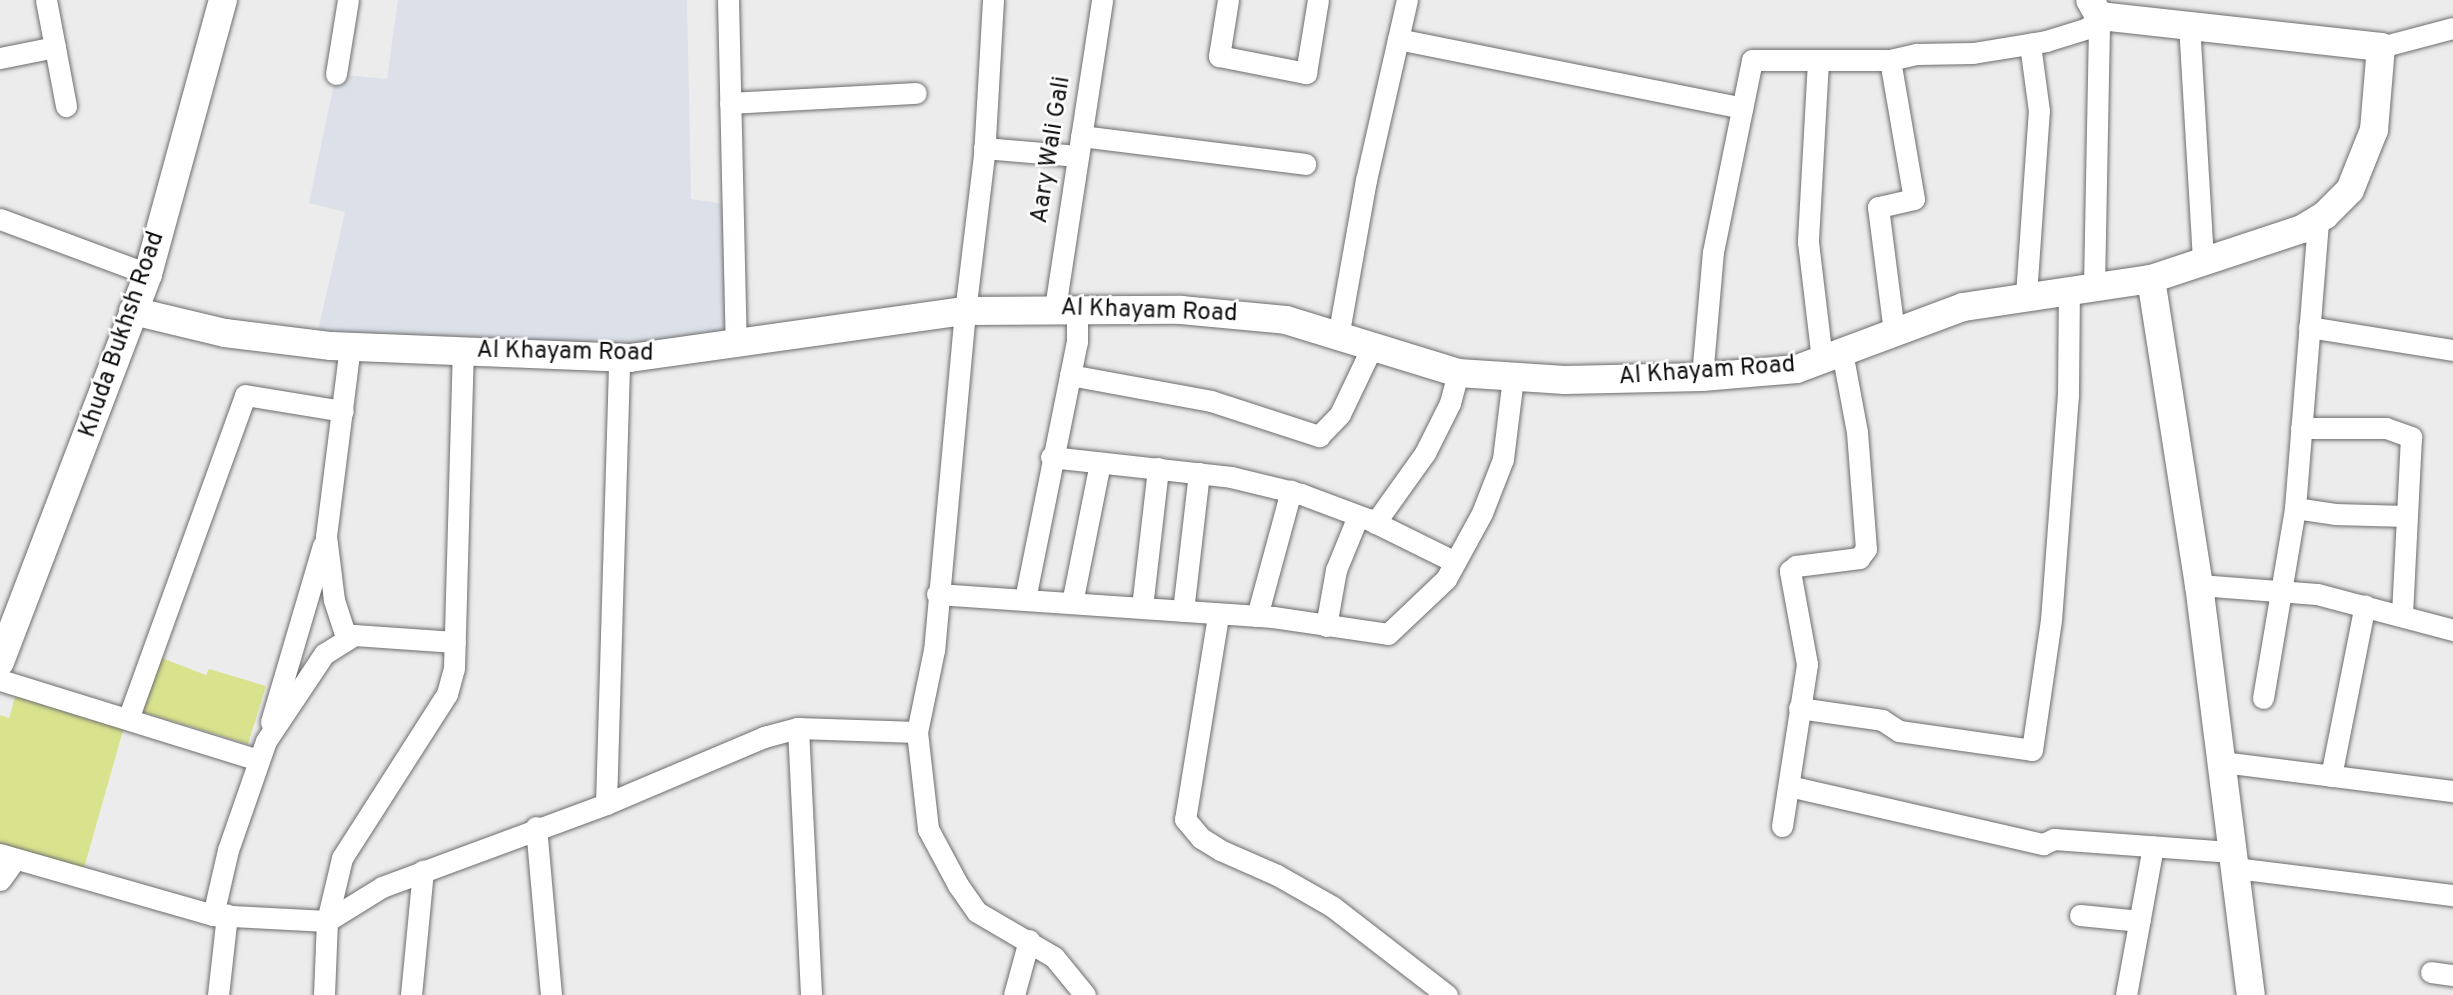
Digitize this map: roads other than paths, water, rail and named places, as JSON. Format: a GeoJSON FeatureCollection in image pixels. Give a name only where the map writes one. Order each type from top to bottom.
{"type":"FeatureCollection","features":[{"type":"Feature","properties":{"kind":"street"},"geometry":{"type":"LineString","coordinates":[[46,0],[66,106]]}},
{"type":"Feature","properties":{"kind":"street","name":"Khuda Bukhsh Road"},"geometry":{"type":"LineString","coordinates":[[0,662],[10,616],[148,274],[223,0]]}},
{"type":"Feature","properties":{"kind":"street"},"geometry":{"type":"LineString","coordinates":[[336,74],[348,0]]}},
{"type":"Feature","properties":{"kind":"street"},"geometry":{"type":"LineString","coordinates":[[728,0],[736,346]]}},
{"type":"Feature","properties":{"kind":"street"},"geometry":{"type":"LineString","coordinates":[[993,0],[984,148],[965,311],[937,594],[934,650],[917,732],[928,829],[977,912],[1054,957],[1085,995]]}},
{"type":"Feature","properties":{"kind":"street","name":"Aary Wali Gali"},"geometry":{"type":"LineString","coordinates":[[1025,599],[1051,457],[1077,342],[1066,309],[1079,146],[1102,0]]}},
{"type":"Feature","properties":{"kind":"street"},"geometry":{"type":"LineString","coordinates":[[1228,0],[1219,55],[1306,73],[1318,0]]}},
{"type":"Feature","properties":{"kind":"street"},"geometry":{"type":"LineString","coordinates":[[1338,337],[1366,180],[1407,0]]}},
{"type":"Feature","properties":{"kind":"street"},"geometry":{"type":"LineString","coordinates":[[2095,8],[2189,24],[2381,47],[2453,28]]}},
{"type":"Feature","properties":{"kind":"street"},"geometry":{"type":"LineString","coordinates":[[1702,377],[1713,252],[1752,60],[1890,60],[2029,44],[2088,28],[2095,8]]}},
{"type":"Feature","properties":{"kind":"street"},"geometry":{"type":"LineString","coordinates":[[1799,708],[1882,720],[1899,731],[2032,750],[2051,620],[2068,396],[2082,287],[2095,8]]}},
{"type":"Feature","properties":{"kind":"street"},"geometry":{"type":"LineString","coordinates":[[2189,24],[2203,262]]}},
{"type":"Feature","properties":{"kind":"street"},"geometry":{"type":"LineString","coordinates":[[1398,39],[1742,108]]}},
{"type":"Feature","properties":{"kind":"street"},"geometry":{"type":"LineString","coordinates":[[2026,295],[2039,111],[2029,44]]}},
{"type":"Feature","properties":{"kind":"street"},"geometry":{"type":"LineString","coordinates":[[0,58],[55,47]]}},
{"type":"Feature","properties":{"kind":"street","name":"Al Khayam Road"},"geometry":{"type":"LineString","coordinates":[[133,311],[225,333],[350,347],[619,358],[736,346],[965,311],[1181,310],[1286,320],[1458,373],[1513,377],[1702,377],[1797,369],[1963,307],[2026,295],[2151,279],[2302,229],[2318,219],[2350,190],[2361,173],[2374,130],[2381,47]]}},
{"type":"Feature","properties":{"kind":"street"},"geometry":{"type":"LineString","coordinates":[[1890,60],[1914,200],[1878,207],[1894,332]]}},
{"type":"Feature","properties":{"kind":"street"},"geometry":{"type":"LineString","coordinates":[[1782,826],[1807,664],[1790,571],[1796,566],[1859,558],[1866,549],[1857,432],[1832,356],[1808,242],[1818,61]]}},
{"type":"Feature","properties":{"kind":"street"},"geometry":{"type":"LineString","coordinates":[[730,103],[916,93]]}},
{"type":"Feature","properties":{"kind":"street"},"geometry":{"type":"LineString","coordinates":[[984,148],[1079,146],[1305,164]]}},
{"type":"Feature","properties":{"kind":"street"},"geometry":{"type":"LineString","coordinates":[[0,219],[148,274]]}},
{"type":"Feature","properties":{"kind":"street"},"geometry":{"type":"LineString","coordinates":[[2263,698],[2295,508],[2318,219]]}},
{"type":"Feature","properties":{"kind":"street"},"geometry":{"type":"LineString","coordinates":[[2151,279],[2199,585],[2251,995]]}},
{"type":"Feature","properties":{"kind":"street"},"geometry":{"type":"LineString","coordinates":[[2309,327],[2453,350]]}},
{"type":"Feature","properties":{"kind":"street"},"geometry":{"type":"LineString","coordinates":[[218,995],[220,915],[228,850],[262,751],[326,536],[350,347]]}},
{"type":"Feature","properties":{"kind":"street"},"geometry":{"type":"LineString","coordinates":[[1070,374],[1211,401],[1319,436],[1340,414],[1372,347]]}},
{"type":"Feature","properties":{"kind":"street"},"geometry":{"type":"LineString","coordinates":[[324,995],[327,921],[342,858],[447,694],[455,642],[463,351]]}},
{"type":"Feature","properties":{"kind":"street"},"geometry":{"type":"LineString","coordinates":[[606,804],[619,358]]}},
{"type":"Feature","properties":{"kind":"street"},"geometry":{"type":"LineString","coordinates":[[1326,626],[1336,570],[1366,519],[1425,453],[1450,403],[1458,373]]}},
{"type":"Feature","properties":{"kind":"street"},"geometry":{"type":"LineString","coordinates":[[937,594],[1258,617],[1388,634],[1446,579],[1455,562],[1503,459],[1513,377]]}},
{"type":"Feature","properties":{"kind":"street"},"geometry":{"type":"LineString","coordinates":[[128,719],[245,395],[343,411]]}},
{"type":"Feature","properties":{"kind":"street"},"geometry":{"type":"LineString","coordinates":[[2301,428],[2386,428],[2411,437],[2402,615]]}},
{"type":"Feature","properties":{"kind":"street"},"geometry":{"type":"LineString","coordinates":[[1051,457],[1199,473],[1291,491],[1366,519],[1455,562]]}},
{"type":"Feature","properties":{"kind":"street"},"geometry":{"type":"LineString","coordinates":[[1072,603],[1100,463]]}},
{"type":"Feature","properties":{"kind":"street"},"geometry":{"type":"LineString","coordinates":[[1142,607],[1158,468]]}},
{"type":"Feature","properties":{"kind":"street"},"geometry":{"type":"LineString","coordinates":[[1183,611],[1199,473]]}},
{"type":"Feature","properties":{"kind":"street"},"geometry":{"type":"LineString","coordinates":[[1258,617],[1291,491]]}},
{"type":"Feature","properties":{"kind":"street"},"geometry":{"type":"LineString","coordinates":[[2295,508],[2335,514],[2406,516]]}},
{"type":"Feature","properties":{"kind":"street"},"geometry":{"type":"LineString","coordinates":[[326,536],[334,600],[346,637]]}},
{"type":"Feature","properties":{"kind":"street"},"geometry":{"type":"LineString","coordinates":[[2199,585],[2280,591],[2365,606],[2453,630]]}},
{"type":"Feature","properties":{"kind":"street"},"geometry":{"type":"LineString","coordinates":[[2332,776],[2365,606]]}},
{"type":"Feature","properties":{"kind":"street"},"geometry":{"type":"LineString","coordinates":[[1218,615],[1185,819],[1201,838],[1220,850],[1277,875],[1333,907],[1447,995]]}},
{"type":"Feature","properties":{"kind":"street"},"geometry":{"type":"LineString","coordinates":[[262,751],[316,664],[346,637],[455,642]]}},
{"type":"Feature","properties":{"kind":"street"},"geometry":{"type":"LineString","coordinates":[[0,680],[128,719],[262,751]]}},
{"type":"Feature","properties":{"kind":"street"},"geometry":{"type":"LineString","coordinates":[[0,880],[7,857],[220,915],[327,921],[382,887],[536,827],[606,804],[718,755],[798,728],[917,732]]}},
{"type":"Feature","properties":{"kind":"street"},"geometry":{"type":"LineString","coordinates":[[798,728],[811,995]]}},
{"type":"Feature","properties":{"kind":"street"},"geometry":{"type":"LineString","coordinates":[[2222,762],[2453,791]]}},
{"type":"Feature","properties":{"kind":"street"},"geometry":{"type":"LineString","coordinates":[[1789,786],[2043,844],[2054,839],[2153,846],[2453,895]]}},
{"type":"Feature","properties":{"kind":"street"},"geometry":{"type":"LineString","coordinates":[[536,827],[551,995]]}},
{"type":"Feature","properties":{"kind":"street"},"geometry":{"type":"LineString","coordinates":[[2126,995],[2153,846]]}},
{"type":"Feature","properties":{"kind":"street"},"geometry":{"type":"LineString","coordinates":[[411,995],[423,871]]}},
{"type":"Feature","properties":{"kind":"street"},"geometry":{"type":"LineString","coordinates":[[2080,915],[2140,921]]}},
{"type":"Feature","properties":{"kind":"street"},"geometry":{"type":"LineString","coordinates":[[1014,995],[1029,940]]}},
{"type":"Feature","properties":{"kind":"street"},"geometry":{"type":"LineString","coordinates":[[2431,972],[2453,975]]}}]}
